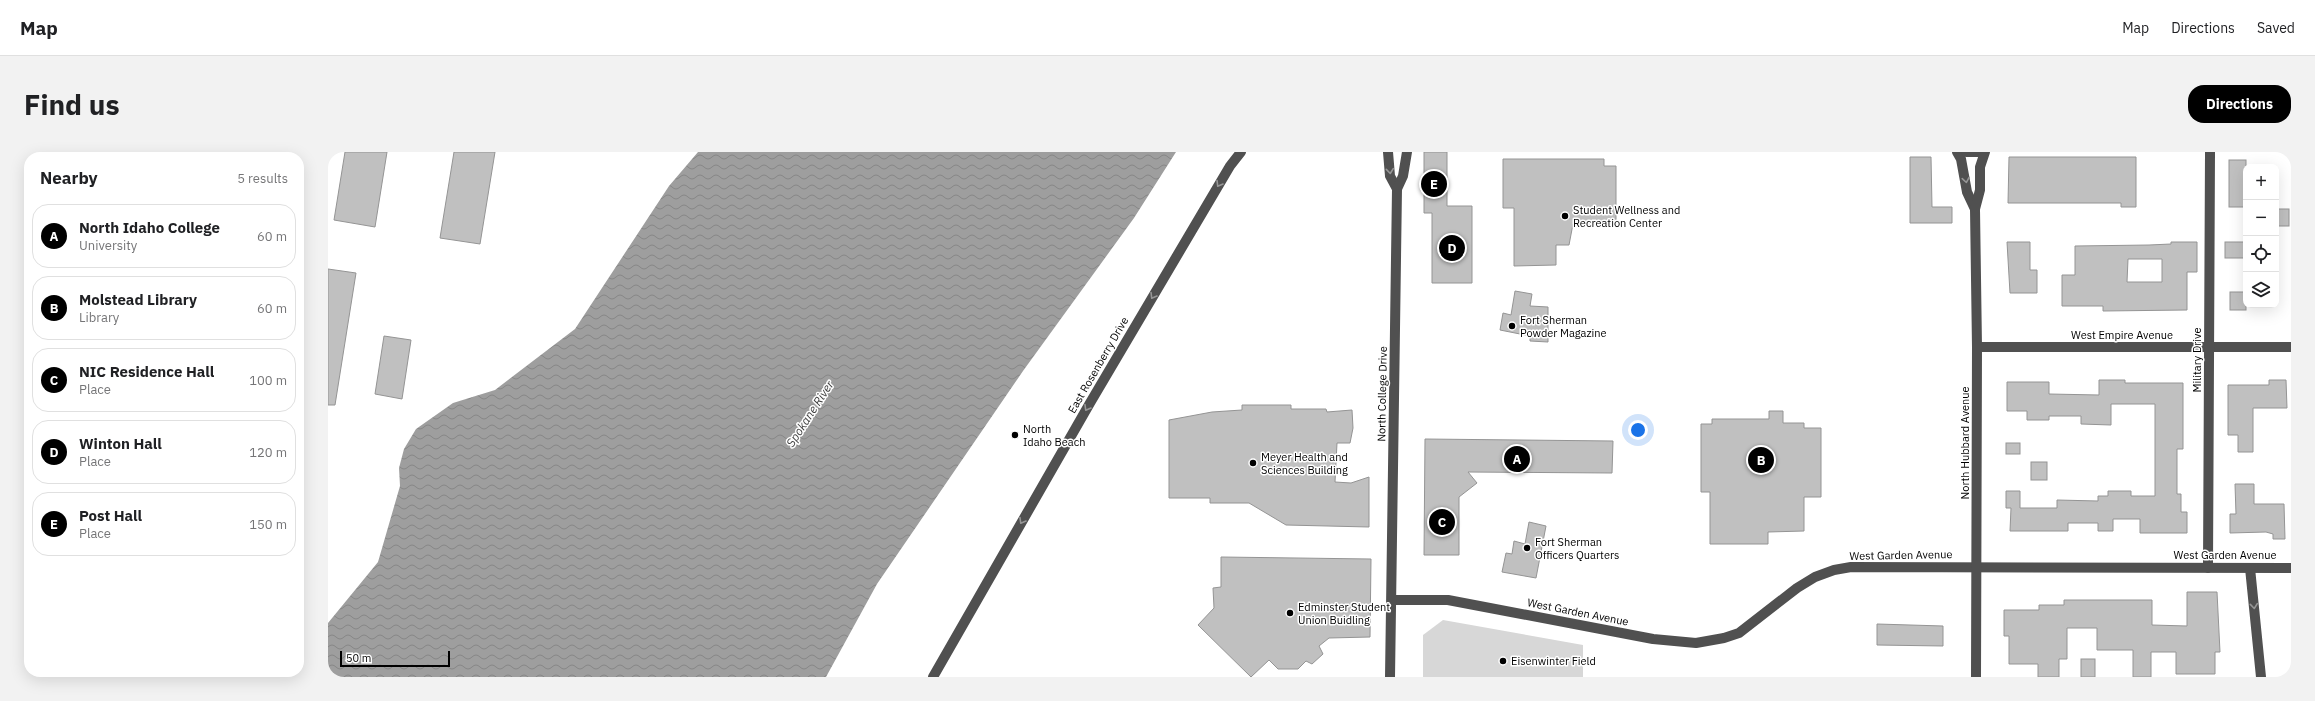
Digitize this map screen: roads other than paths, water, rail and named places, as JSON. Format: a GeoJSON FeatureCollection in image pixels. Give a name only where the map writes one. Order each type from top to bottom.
{"type":"FeatureCollection","features":[{"type":"Feature","properties":{"kind":"street","name":"East Rosenberry Drive"},"geometry":{"type":"LineString","coordinates":[[933,677],[1090,403],[1230,166],[1241,152]]}},
{"type":"Feature","properties":{"kind":"street","name":"North College Drive"},"geometry":{"type":"LineString","coordinates":[[1388,152],[1390,176],[1397,189]]}},
{"type":"Feature","properties":{"kind":"street","name":"North College Drive"},"geometry":{"type":"LineString","coordinates":[[1390,677],[1397,189],[1403,176],[1407,152]]}},
{"type":"Feature","properties":{"kind":"street","name":"North Hubbard Avenue"},"geometry":{"type":"LineString","coordinates":[[1957,152],[1961,159],[1967,192],[1975,209]]}},
{"type":"Feature","properties":{"kind":"street"},"geometry":{"type":"LineString","coordinates":[[1966,152],[1979,152]]}},
{"type":"Feature","properties":{"kind":"street","name":"North Hubbard Avenue"},"geometry":{"type":"LineString","coordinates":[[1976,677],[1977,347],[1975,209],[1980,190],[1980,167],[1985,152]]}},
{"type":"Feature","properties":{"kind":"street","name":"Military Drive"},"geometry":{"type":"LineString","coordinates":[[2208,568],[2210,152]]}},
{"type":"Feature","properties":{"kind":"street","name":"West Empire Avenue"},"geometry":{"type":"LineString","coordinates":[[1977,347],[2291,347]]}},
{"type":"Feature","properties":{"kind":"street","name":"West Garden Avenue"},"geometry":{"type":"LineString","coordinates":[[1392,600],[1448,600],[1653,639],[1696,643],[1724,638],[1739,633],[1797,588],[1815,577],[1834,570],[1866,566],[2291,568]]}},
{"type":"Feature","properties":{"kind":"street"},"geometry":{"type":"LineString","coordinates":[[2250,568],[2261,677]]}},
{"type":"Feature","properties":{"kind":"water","name":"Spokane River"},"geometry":{"type":"Polygon","coordinates":[[[698,152],[1176,152],[1134,218],[1023,371],[877,584],[826,677],[328,677],[328,623],[378,562],[400,486],[399,468],[404,449],[416,429],[453,403],[495,390],[575,329],[669,186],[698,152]]]}},
{"type":"Feature","properties":{"kind":"place","name":"Post Hall"},"geometry":{"type":"Point","coordinates":[1434,184]}},
{"type":"Feature","properties":{"kind":"place","name":"Student Wellness and Recreation Center"},"geometry":{"type":"Point","coordinates":[1565,216]}},
{"type":"Feature","properties":{"kind":"place","name":"Winton Hall"},"geometry":{"type":"Point","coordinates":[1452,248]}},
{"type":"Feature","properties":{"kind":"place","name":"Fort Sherman Powder Magazine"},"geometry":{"type":"Point","coordinates":[1512,326]}},
{"type":"Feature","properties":{"kind":"place","name":"North Idaho Beach"},"geometry":{"type":"Point","coordinates":[1015,435]}},
{"type":"Feature","properties":{"kind":"place","name":"North Idaho College"},"geometry":{"type":"Point","coordinates":[1517,459]}},
{"type":"Feature","properties":{"kind":"place","name":"Molstead Library"},"geometry":{"type":"Point","coordinates":[1761,460]}},
{"type":"Feature","properties":{"kind":"place","name":"Meyer Health and Sciences Building"},"geometry":{"type":"Point","coordinates":[1253,463]}},
{"type":"Feature","properties":{"kind":"place","name":"NIC Residence Hall"},"geometry":{"type":"Point","coordinates":[1442,522]}},
{"type":"Feature","properties":{"kind":"place","name":"Fort Sherman Officers Quarters"},"geometry":{"type":"Point","coordinates":[1527,548]}},
{"type":"Feature","properties":{"kind":"place","name":"Edminster Student Union Buidling"},"geometry":{"type":"Point","coordinates":[1290,613]}},
{"type":"Feature","properties":{"kind":"place","name":"Eisenwinter Field"},"geometry":{"type":"Point","coordinates":[1503,661]}}]}
